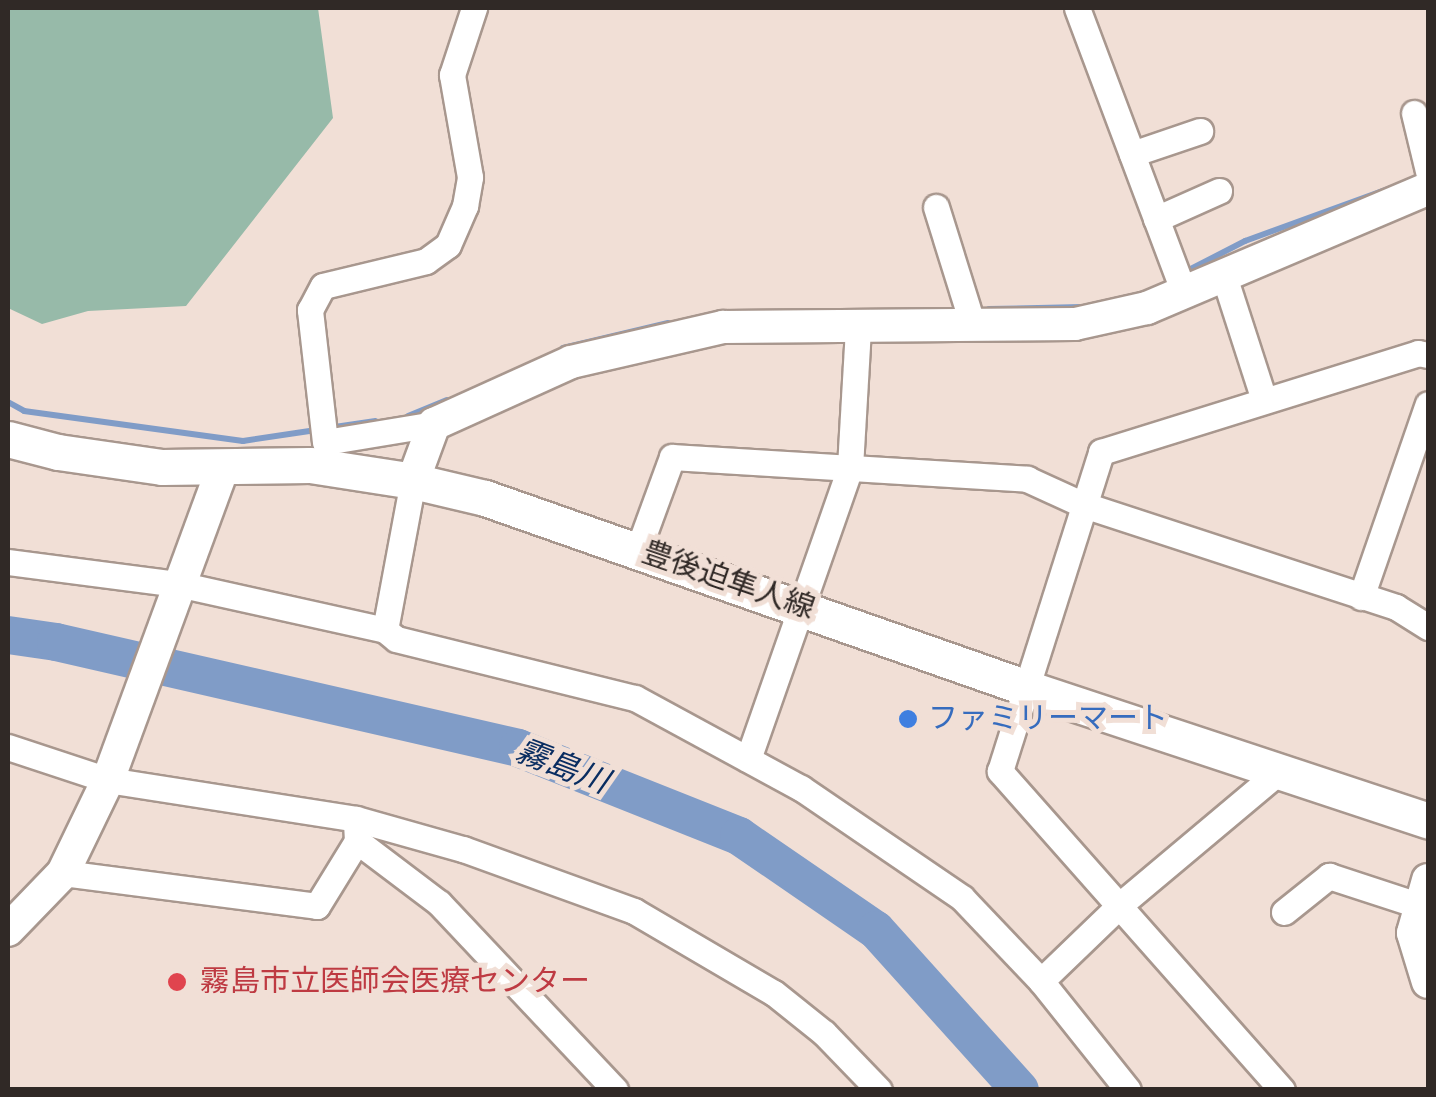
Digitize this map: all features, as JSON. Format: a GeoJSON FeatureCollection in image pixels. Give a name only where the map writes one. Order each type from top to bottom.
{"type":"FeatureCollection","features":[{"type":"Feature","properties":{"kind":"main road","name":"豊後迫隼人線"},"geometry":{"type":"LineString","coordinates":[[8,439],[58,452],[162,467],[310,464],[413,480],[485,498],[1027,688],[1428,820]]}},
{"type":"Feature","properties":{"kind":"street"},"geometry":{"type":"LineString","coordinates":[[474,8],[452,74],[470,177],[466,206],[448,245],[426,261],[323,286],[310,310],[323,431],[434,424],[571,362],[722,328],[858,328],[970,316],[1075,324],[1147,308],[1179,282],[1224,276],[1428,173],[1414,112]]}},
{"type":"Feature","properties":{"kind":"street"},"geometry":{"type":"LineString","coordinates":[[1078,8],[1179,282]]}},
{"type":"Feature","properties":{"kind":"street"},"geometry":{"type":"LineString","coordinates":[[1132,154],[1200,131]]}},
{"type":"Feature","properties":{"kind":"street"},"geometry":{"type":"LineString","coordinates":[[1156,219],[1219,191]]}},
{"type":"Feature","properties":{"kind":"street"},"geometry":{"type":"LineString","coordinates":[[936,207],[970,316]]}},
{"type":"Feature","properties":{"kind":"street"},"geometry":{"type":"LineString","coordinates":[[1224,276],[1264,400]]}},
{"type":"Feature","properties":{"kind":"street"},"geometry":{"type":"LineString","coordinates":[[748,759],[850,467],[858,328]]}},
{"type":"Feature","properties":{"kind":"street"},"geometry":{"type":"LineString","coordinates":[[1282,1090],[1000,771],[1101,452],[1418,353],[1428,356]]}},
{"type":"Feature","properties":{"kind":"street"},"geometry":{"type":"LineString","coordinates":[[1362,597],[1428,404]]}},
{"type":"Feature","properties":{"kind":"street"},"geometry":{"type":"LineString","coordinates":[[385,630],[413,480],[434,424]]}},
{"type":"Feature","properties":{"kind":"street"},"geometry":{"type":"LineString","coordinates":[[638,550],[672,457],[1027,479],[1084,504],[1396,607],[1428,628]]}},
{"type":"Feature","properties":{"kind":"street"},"geometry":{"type":"LineString","coordinates":[[8,930],[62,872],[108,780],[222,468]]}},
{"type":"Feature","properties":{"kind":"street"},"geometry":{"type":"LineString","coordinates":[[8,562],[178,584],[385,630],[396,639],[635,698],[802,788],[962,898],[1041,982],[1128,1090]]}},
{"type":"Feature","properties":{"kind":"street"},"geometry":{"type":"LineString","coordinates":[[8,747],[108,780],[463,849],[634,911],[774,994],[824,1033],[879,1090]]}},
{"type":"Feature","properties":{"kind":"street"},"geometry":{"type":"LineString","coordinates":[[1041,982],[1121,904],[1277,773]]}},
{"type":"Feature","properties":{"kind":"street"},"geometry":{"type":"LineString","coordinates":[[62,872],[316,906],[356,830]]}},
{"type":"Feature","properties":{"kind":"street"},"geometry":{"type":"LineString","coordinates":[[356,830],[439,903],[616,1090]]}},
{"type":"Feature","properties":{"kind":"street"},"geometry":{"type":"LineString","coordinates":[[1284,912],[1329,876],[1425,893],[1413,933],[1428,982]]}},
{"type":"Feature","properties":{"kind":"green space"},"geometry":{"type":"Polygon","coordinates":[[[8,8],[318,8],[333,118],[186,306],[88,311],[42,324],[8,308],[8,8]]]}},
{"type":"Feature","properties":{"kind":"waterway"},"geometry":{"type":"LineString","coordinates":[[1183,273],[1245,241],[1393,187]]}},
{"type":"Feature","properties":{"kind":"waterway"},"geometry":{"type":"LineString","coordinates":[[989,309],[1082,307]]}},
{"type":"Feature","properties":{"kind":"waterway"},"geometry":{"type":"LineString","coordinates":[[563,348],[668,323]]}},
{"type":"Feature","properties":{"kind":"waterway"},"geometry":{"type":"LineString","coordinates":[[408,416],[447,400]]}},
{"type":"Feature","properties":{"kind":"waterway"},"geometry":{"type":"LineString","coordinates":[[8,402],[24,411],[243,441],[316,430]]}},
{"type":"Feature","properties":{"kind":"waterway"},"geometry":{"type":"LineString","coordinates":[[328,428],[375,421]]}},
{"type":"Feature","properties":{"kind":"waterway","name":"霧島川"},"geometry":{"type":"LineString","coordinates":[[8,635],[56,642],[518,748],[739,836],[876,930],[1020,1090]]}},
{"type":"Feature","properties":{"kind":"place","name":"ファミリーマート"},"geometry":{"type":"Point","coordinates":[908,719]}},
{"type":"Feature","properties":{"kind":"place","name":"霧島市立医師会医療センター"},"geometry":{"type":"Point","coordinates":[177,982]}}]}
